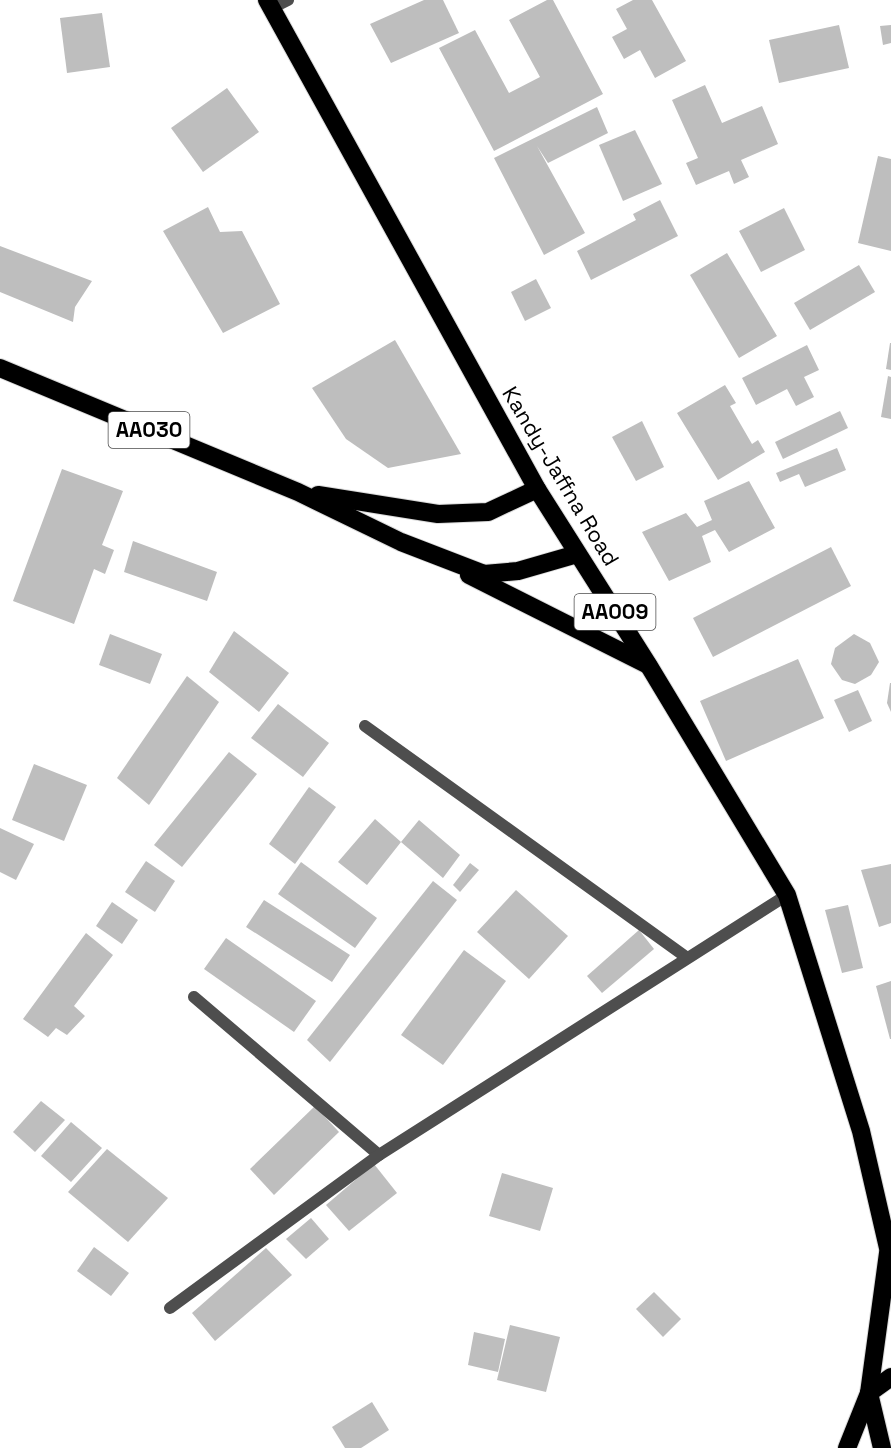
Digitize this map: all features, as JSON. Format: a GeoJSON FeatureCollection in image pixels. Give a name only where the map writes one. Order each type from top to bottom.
{"type":"FeatureCollection","features":[{"type":"Feature","properties":{"kind":"highway","name":"Kandy-Jaffna Road"},"geometry":{"type":"LineString","coordinates":[[276,2],[537,489],[650,666],[787,895],[861,1131],[890,1257],[870,1393]]}},
{"type":"Feature","properties":{"kind":"highway","name":"AA030"},"geometry":{"type":"LineString","coordinates":[[0,368],[298,492],[401,542],[484,574],[518,571],[577,554]]}},
{"type":"Feature","properties":{"kind":"highway","name":"AA030"},"geometry":{"type":"LineString","coordinates":[[298,492],[438,514],[488,512],[537,489]]}},
{"type":"Feature","properties":{"kind":"highway"},"geometry":{"type":"LineString","coordinates":[[401,542],[650,666]]}},
{"type":"Feature","properties":{"kind":"highway"},"geometry":{"type":"LineString","coordinates":[[882,1448],[870,1393],[891,1377]]}},
{"type":"Feature","properties":{"kind":"highway","name":"AA009"},"geometry":{"type":"LineString","coordinates":[[848,1448],[870,1393]]}},
{"type":"Feature","properties":{"kind":"lane"},"geometry":{"type":"LineString","coordinates":[[364,726],[686,957]]}},
{"type":"Feature","properties":{"kind":"lane"},"geometry":{"type":"LineString","coordinates":[[170,1308],[379,1155],[686,957],[787,895]]}},
{"type":"Feature","properties":{"kind":"lane"},"geometry":{"type":"LineString","coordinates":[[194,997],[379,1155]]}},
{"type":"Feature","properties":{"kind":"building"},"geometry":{"type":"Polygon","coordinates":[[[424,0],[443,0],[459,33],[391,63],[370,24],[424,0]]]}},
{"type":"Feature","properties":{"kind":"building"},"geometry":{"type":"Polygon","coordinates":[[[547,0],[553,0],[603,94],[494,151],[439,48],[475,30],[509,93],[540,77],[509,20],[547,0]]]}},
{"type":"Feature","properties":{"kind":"building"},"geometry":{"type":"Polygon","coordinates":[[[633,0],[652,0],[686,61],[655,78],[640,50],[624,59],[612,37],[627,29],[616,9],[633,0]]]}},
{"type":"Feature","properties":{"kind":"building"},"geometry":{"type":"Polygon","coordinates":[[[102,13],[110,67],[67,73],[60,18],[102,13]]]}},
{"type":"Feature","properties":{"kind":"building"},"geometry":{"type":"Polygon","coordinates":[[[839,25],[849,68],[779,83],[769,40],[839,25]]]}},
{"type":"Feature","properties":{"kind":"building"},"geometry":{"type":"Polygon","coordinates":[[[891,25],[891,43],[883,45],[880,26],[891,25]]]}},
{"type":"Feature","properties":{"kind":"building"},"geometry":{"type":"Polygon","coordinates":[[[705,85],[722,123],[762,106],[778,144],[741,160],[749,177],[734,184],[729,171],[696,185],[686,163],[698,158],[672,100],[705,85]]]}},
{"type":"Feature","properties":{"kind":"building"},"geometry":{"type":"Polygon","coordinates":[[[227,88],[259,132],[203,172],[171,128],[227,88]]]}},
{"type":"Feature","properties":{"kind":"building"},"geometry":{"type":"Polygon","coordinates":[[[597,107],[608,133],[548,163],[537,146],[585,233],[544,255],[494,158],[597,107]]]}},
{"type":"Feature","properties":{"kind":"building"},"geometry":{"type":"Polygon","coordinates":[[[635,130],[662,184],[623,201],[599,145],[635,130]]]}},
{"type":"Feature","properties":{"kind":"building"},"geometry":{"type":"Polygon","coordinates":[[[878,156],[891,159],[891,251],[858,243],[878,156]]]}},
{"type":"Feature","properties":{"kind":"building"},"geometry":{"type":"Polygon","coordinates":[[[660,200],[678,236],[591,280],[577,251],[636,220],[633,214],[660,200]]]}},
{"type":"Feature","properties":{"kind":"building"},"geometry":{"type":"Polygon","coordinates":[[[208,207],[220,232],[242,231],[280,304],[223,333],[163,231],[208,207]]]}},
{"type":"Feature","properties":{"kind":"building"},"geometry":{"type":"Polygon","coordinates":[[[784,208],[805,250],[761,272],[739,231],[784,208]]]}},
{"type":"Feature","properties":{"kind":"building"},"geometry":{"type":"Polygon","coordinates":[[[0,246],[92,281],[75,307],[73,322],[0,292],[0,246]]]}},
{"type":"Feature","properties":{"kind":"building"},"geometry":{"type":"Polygon","coordinates":[[[727,253],[777,336],[739,358],[690,275],[727,253]]]}},
{"type":"Feature","properties":{"kind":"building"},"geometry":{"type":"Polygon","coordinates":[[[859,265],[875,292],[810,330],[794,303],[859,265]]]}},
{"type":"Feature","properties":{"kind":"building"},"geometry":{"type":"Polygon","coordinates":[[[536,279],[551,308],[525,321],[511,292],[536,279]]]}},
{"type":"Feature","properties":{"kind":"building"},"geometry":{"type":"Polygon","coordinates":[[[395,340],[461,454],[388,468],[346,439],[312,388],[395,340]]]}},
{"type":"Feature","properties":{"kind":"building"},"geometry":{"type":"Polygon","coordinates":[[[891,343],[891,370],[886,369],[891,343]]]}},
{"type":"Feature","properties":{"kind":"building"},"geometry":{"type":"Polygon","coordinates":[[[807,345],[819,370],[804,377],[814,397],[796,406],[787,389],[756,405],[742,378],[807,345]]]}},
{"type":"Feature","properties":{"kind":"building"},"geometry":{"type":"Polygon","coordinates":[[[888,376],[891,377],[891,419],[881,417],[888,376]]]}},
{"type":"Feature","properties":{"kind":"building"},"geometry":{"type":"Polygon","coordinates":[[[725,385],[736,403],[730,406],[752,444],[758,440],[765,452],[718,480],[677,413],[725,385]]]}},
{"type":"Feature","properties":{"kind":"building"},"geometry":{"type":"Polygon","coordinates":[[[840,411],[848,428],[783,459],[775,442],[840,411]]]}},
{"type":"Feature","properties":{"kind":"building"},"geometry":{"type":"Polygon","coordinates":[[[642,421],[664,467],[636,481],[612,437],[642,421]]]}},
{"type":"Feature","properties":{"kind":"building"},"geometry":{"type":"Polygon","coordinates":[[[837,448],[846,470],[805,487],[799,474],[780,482],[776,473],[837,448]]]}},
{"type":"Feature","properties":{"kind":"building"},"geometry":{"type":"Polygon","coordinates":[[[62,469],[123,491],[102,545],[114,550],[105,574],[94,569],[74,624],[13,601],[62,469]]]}},
{"type":"Feature","properties":{"kind":"building"},"geometry":{"type":"Polygon","coordinates":[[[749,481],[775,528],[729,552],[715,530],[702,536],[711,562],[669,581],[642,532],[686,513],[697,527],[712,520],[704,501],[749,481]]]}},
{"type":"Feature","properties":{"kind":"building"},"geometry":{"type":"Polygon","coordinates":[[[133,541],[217,572],[207,601],[124,572],[133,541]]]}},
{"type":"Feature","properties":{"kind":"building"},"geometry":{"type":"Polygon","coordinates":[[[831,547],[851,586],[713,657],[693,618],[831,547]]]}},
{"type":"Feature","properties":{"kind":"building"},"geometry":{"type":"Polygon","coordinates":[[[234,631],[289,673],[259,712],[209,672],[234,631]]]}},
{"type":"Feature","properties":{"kind":"building"},"geometry":{"type":"Polygon","coordinates":[[[110,634],[162,654],[150,684],[99,665],[110,634]]]}},
{"type":"Feature","properties":{"kind":"building"},"geometry":{"type":"Polygon","coordinates":[[[854,634],[870,643],[879,662],[871,675],[855,684],[842,680],[831,664],[835,648],[854,634]]]}},
{"type":"Feature","properties":{"kind":"building"},"geometry":{"type":"Polygon","coordinates":[[[798,659],[824,718],[726,761],[700,701],[798,659]]]}},
{"type":"Feature","properties":{"kind":"building"},"geometry":{"type":"Polygon","coordinates":[[[187,676],[219,702],[149,805],[117,778],[187,676]]]}},
{"type":"Feature","properties":{"kind":"building"},"geometry":{"type":"Polygon","coordinates":[[[891,683],[891,712],[887,703],[891,683]]]}},
{"type":"Feature","properties":{"kind":"building"},"geometry":{"type":"Polygon","coordinates":[[[858,690],[872,721],[849,732],[834,700],[858,690]]]}},
{"type":"Feature","properties":{"kind":"building"},"geometry":{"type":"Polygon","coordinates":[[[278,704],[329,743],[303,777],[251,738],[278,704]]]}},
{"type":"Feature","properties":{"kind":"building"},"geometry":{"type":"Polygon","coordinates":[[[229,752],[257,774],[182,867],[154,845],[229,752]]]}},
{"type":"Feature","properties":{"kind":"building"},"geometry":{"type":"Polygon","coordinates":[[[34,764],[87,785],[64,841],[12,820],[34,764]]]}},
{"type":"Feature","properties":{"kind":"building"},"geometry":{"type":"Polygon","coordinates":[[[309,787],[336,807],[295,864],[269,844],[309,787]]]}},
{"type":"Feature","properties":{"kind":"building"},"geometry":{"type":"Polygon","coordinates":[[[375,819],[401,842],[367,885],[338,862],[375,819]]]}},
{"type":"Feature","properties":{"kind":"building"},"geometry":{"type":"Polygon","coordinates":[[[419,820],[460,855],[443,878],[401,842],[419,820]]]}},
{"type":"Feature","properties":{"kind":"building"},"geometry":{"type":"Polygon","coordinates":[[[0,828],[34,844],[16,880],[0,872],[0,828]]]}},
{"type":"Feature","properties":{"kind":"building"},"geometry":{"type":"Polygon","coordinates":[[[146,861],[175,881],[155,912],[125,892],[146,861]]]}},
{"type":"Feature","properties":{"kind":"building"},"geometry":{"type":"Polygon","coordinates":[[[301,862],[377,918],[355,948],[278,894],[301,862]]]}},
{"type":"Feature","properties":{"kind":"building"},"geometry":{"type":"Polygon","coordinates":[[[470,863],[479,870],[460,892],[453,885],[470,863]]]}},
{"type":"Feature","properties":{"kind":"building"},"geometry":{"type":"Polygon","coordinates":[[[891,864],[891,923],[879,927],[861,870],[891,864]]]}},
{"type":"Feature","properties":{"kind":"building"},"geometry":{"type":"Polygon","coordinates":[[[433,881],[457,900],[330,1062],[307,1040],[433,881]]]}},
{"type":"Feature","properties":{"kind":"building"},"geometry":{"type":"Polygon","coordinates":[[[516,890],[568,936],[529,979],[477,932],[516,890]]]}},
{"type":"Feature","properties":{"kind":"building"},"geometry":{"type":"Polygon","coordinates":[[[264,900],[350,955],[332,982],[246,927],[264,900]]]}},
{"type":"Feature","properties":{"kind":"building"},"geometry":{"type":"Polygon","coordinates":[[[112,902],[138,920],[122,944],[96,926],[112,902]]]}},
{"type":"Feature","properties":{"kind":"building"},"geometry":{"type":"Polygon","coordinates":[[[848,905],[863,968],[842,973],[825,910],[848,905]]]}},
{"type":"Feature","properties":{"kind":"building"},"geometry":{"type":"Polygon","coordinates":[[[639,930],[654,949],[602,993],[587,976],[639,930]]]}},
{"type":"Feature","properties":{"kind":"building"},"geometry":{"type":"Polygon","coordinates":[[[86,933],[113,955],[74,1006],[85,1016],[67,1035],[56,1028],[48,1037],[23,1019],[86,933]]]}},
{"type":"Feature","properties":{"kind":"building"},"geometry":{"type":"Polygon","coordinates":[[[226,938],[316,1001],[294,1032],[204,969],[226,938]]]}},
{"type":"Feature","properties":{"kind":"building"},"geometry":{"type":"Polygon","coordinates":[[[464,950],[506,981],[443,1065],[401,1035],[464,950]]]}},
{"type":"Feature","properties":{"kind":"building"},"geometry":{"type":"Polygon","coordinates":[[[891,981],[891,1039],[890,1039],[876,986],[891,981]]]}},
{"type":"Feature","properties":{"kind":"building"},"geometry":{"type":"Polygon","coordinates":[[[41,1101],[65,1120],[35,1152],[13,1132],[41,1101]]]}},
{"type":"Feature","properties":{"kind":"building"},"geometry":{"type":"Polygon","coordinates":[[[315,1106],[339,1132],[274,1195],[250,1169],[315,1106]]]}},
{"type":"Feature","properties":{"kind":"building"},"geometry":{"type":"Polygon","coordinates":[[[71,1122],[102,1148],[71,1182],[41,1156],[71,1122]]]}},
{"type":"Feature","properties":{"kind":"building"},"geometry":{"type":"Polygon","coordinates":[[[107,1149],[168,1198],[128,1242],[68,1192],[107,1149]]]}},
{"type":"Feature","properties":{"kind":"building"},"geometry":{"type":"Polygon","coordinates":[[[374,1164],[397,1193],[349,1231],[326,1205],[374,1164]]]}},
{"type":"Feature","properties":{"kind":"building"},"geometry":{"type":"Polygon","coordinates":[[[502,1173],[553,1188],[540,1231],[489,1216],[502,1173]]]}},
{"type":"Feature","properties":{"kind":"building"},"geometry":{"type":"Polygon","coordinates":[[[311,1218],[329,1239],[306,1259],[286,1239],[311,1218]]]}},
{"type":"Feature","properties":{"kind":"building"},"geometry":{"type":"Polygon","coordinates":[[[94,1247],[129,1273],[111,1296],[77,1271],[94,1247]]]}},
{"type":"Feature","properties":{"kind":"building"},"geometry":{"type":"Polygon","coordinates":[[[266,1248],[292,1275],[215,1341],[192,1313],[266,1248]]]}},
{"type":"Feature","properties":{"kind":"building"},"geometry":{"type":"Polygon","coordinates":[[[654,1292],[681,1319],[663,1337],[636,1309],[654,1292]]]}},
{"type":"Feature","properties":{"kind":"building"},"geometry":{"type":"Polygon","coordinates":[[[510,1325],[560,1337],[546,1392],[497,1380],[510,1325]]]}},
{"type":"Feature","properties":{"kind":"building"},"geometry":{"type":"Polygon","coordinates":[[[474,1332],[505,1339],[498,1372],[468,1365],[474,1332]]]}},
{"type":"Feature","properties":{"kind":"building"},"geometry":{"type":"Polygon","coordinates":[[[372,1402],[389,1430],[361,1448],[345,1448],[332,1427],[372,1402]]]}}]}
